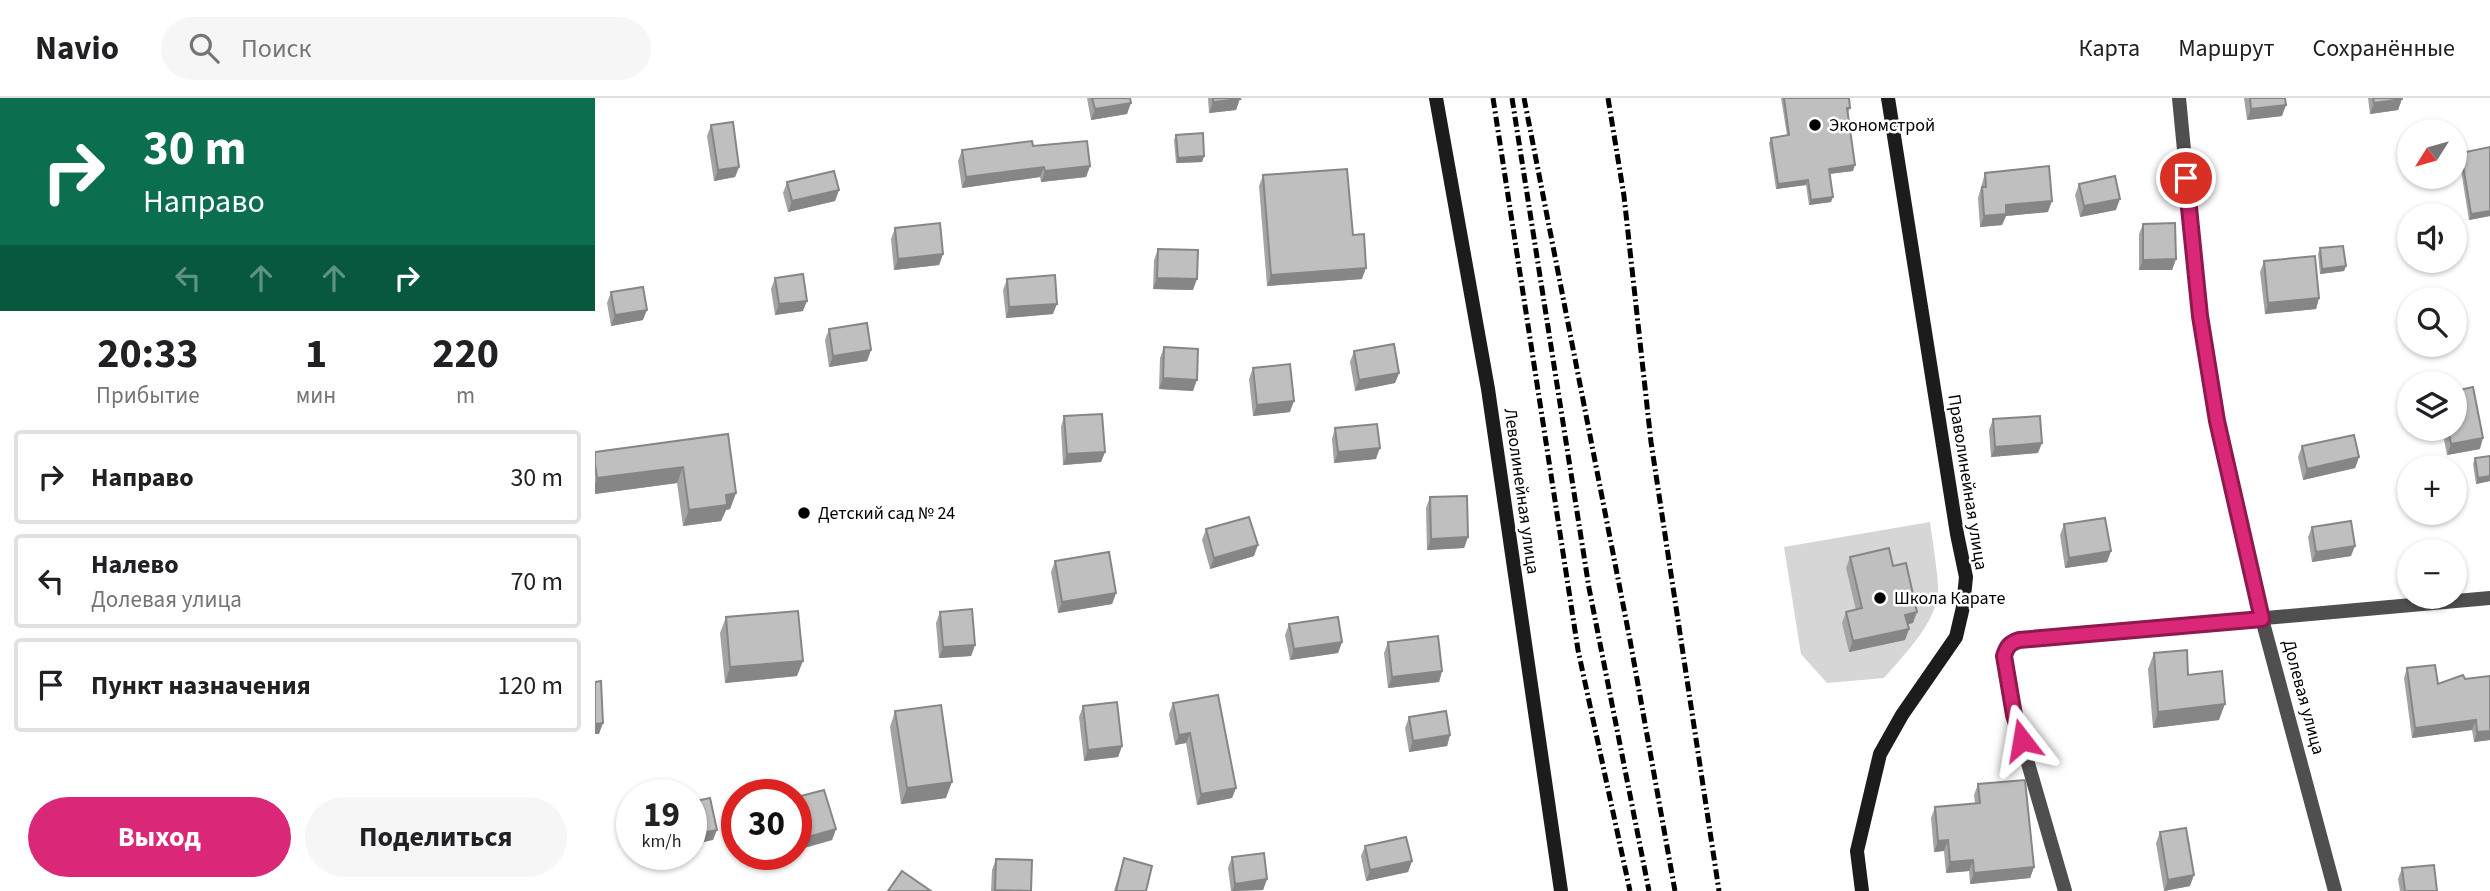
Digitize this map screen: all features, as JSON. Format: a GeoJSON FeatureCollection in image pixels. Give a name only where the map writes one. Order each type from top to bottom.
{"type":"FeatureCollection","features":[{"type":"Feature","properties":{"kind":"main road","name":"Леволинейная улица"},"geometry":{"type":"LineString","coordinates":[[1436,98],[1488,389],[1561,891]]}},
{"type":"Feature","properties":{"kind":"main road","name":"Праволинейная улица"},"geometry":{"type":"LineString","coordinates":[[1862,891],[1857,851],[1880,754],[1902,715],[1957,637],[1966,577],[1888,98]]}},
{"type":"Feature","properties":{"kind":"street","name":"Долевая улица"},"geometry":{"type":"LineString","coordinates":[[2179,98],[2200,316],[2217,421],[2262,619],[2335,891]]}},
{"type":"Feature","properties":{"kind":"street"},"geometry":{"type":"LineString","coordinates":[[2064,891],[2014,715],[2004,656],[2011,643],[2019,640],[2490,598]]}},
{"type":"Feature","properties":{"kind":"shaded area"},"geometry":{"type":"Polygon","coordinates":[[[1930,522],[1938,597],[1923,630],[1884,678],[1827,683],[1801,654],[1784,547],[1930,522]]]}},
{"type":"Feature","properties":{"kind":"building"},"geometry":{"type":"Polygon","coordinates":[[[1092,98],[1130,98],[1131,103],[1095,109],[1092,98]]]}},
{"type":"Feature","properties":{"kind":"building"},"geometry":{"type":"Polygon","coordinates":[[[1213,98],[1239,98],[1240,99],[1213,102],[1213,98]]]}},
{"type":"Feature","properties":{"kind":"building"},"geometry":{"type":"Polygon","coordinates":[[[1784,98],[1849,98],[1850,108],[1847,108],[1855,165],[1829,169],[1833,197],[1811,200],[1808,180],[1778,184],[1771,138],[1789,135],[1784,98]]]}},
{"type":"Feature","properties":{"kind":"building"},"geometry":{"type":"Polygon","coordinates":[[[2250,98],[2285,98],[2286,105],[2251,109],[2250,98]]]}},
{"type":"Feature","properties":{"kind":"building"},"geometry":{"type":"Polygon","coordinates":[[[2373,98],[2402,98],[2402,99],[2374,103],[2373,98]]]}},
{"type":"Feature","properties":{"kind":"building"},"geometry":{"type":"Polygon","coordinates":[[[733,122],[739,167],[718,170],[711,125],[733,122]]]}},
{"type":"Feature","properties":{"kind":"building"},"geometry":{"type":"Polygon","coordinates":[[[1203,133],[1204,156],[1178,158],[1176,135],[1203,133]]]}},
{"type":"Feature","properties":{"kind":"building"},"geometry":{"type":"Polygon","coordinates":[[[1032,141],[1033,146],[1087,141],[1090,166],[1045,171],[1044,167],[966,177],[962,150],[1032,141]]]}},
{"type":"Feature","properties":{"kind":"building"},"geometry":{"type":"Polygon","coordinates":[[[2490,147],[2490,211],[2471,214],[2467,189],[2467,152],[2490,147]]]}},
{"type":"Feature","properties":{"kind":"building"},"geometry":{"type":"Polygon","coordinates":[[[2049,166],[2052,201],[2006,205],[2006,214],[1984,216],[1982,187],[1986,187],[1985,173],[2049,166]]]}},
{"type":"Feature","properties":{"kind":"building"},"geometry":{"type":"Polygon","coordinates":[[[1347,169],[1353,235],[1364,234],[1366,268],[1271,275],[1263,175],[1347,169]]]}},
{"type":"Feature","properties":{"kind":"building"},"geometry":{"type":"Polygon","coordinates":[[[834,171],[839,190],[792,201],[787,182],[834,171]]]}},
{"type":"Feature","properties":{"kind":"building"},"geometry":{"type":"Polygon","coordinates":[[[2115,176],[2120,199],[2084,206],[2079,184],[2115,176]]]}},
{"type":"Feature","properties":{"kind":"building"},"geometry":{"type":"Polygon","coordinates":[[[940,223],[943,254],[898,259],[895,228],[940,223]]]}},
{"type":"Feature","properties":{"kind":"building"},"geometry":{"type":"Polygon","coordinates":[[[2175,223],[2176,259],[2143,260],[2143,224],[2175,223]]]}},
{"type":"Feature","properties":{"kind":"building"},"geometry":{"type":"Polygon","coordinates":[[[2343,246],[2346,266],[2322,269],[2320,248],[2343,246]]]}},
{"type":"Feature","properties":{"kind":"building"},"geometry":{"type":"Polygon","coordinates":[[[1158,249],[1198,250],[1197,279],[1157,278],[1158,249]]]}},
{"type":"Feature","properties":{"kind":"building"},"geometry":{"type":"Polygon","coordinates":[[[2315,256],[2319,298],[2268,303],[2264,261],[2315,256]]]}},
{"type":"Feature","properties":{"kind":"building"},"geometry":{"type":"Polygon","coordinates":[[[803,274],[807,301],[779,304],[775,278],[803,274]]]}},
{"type":"Feature","properties":{"kind":"building"},"geometry":{"type":"Polygon","coordinates":[[[1055,275],[1057,304],[1009,307],[1007,279],[1055,275]]]}},
{"type":"Feature","properties":{"kind":"building"},"geometry":{"type":"Polygon","coordinates":[[[643,287],[647,310],[615,315],[611,292],[643,287]]]}},
{"type":"Feature","properties":{"kind":"building"},"geometry":{"type":"Polygon","coordinates":[[[867,323],[871,350],[833,356],[829,329],[867,323]]]}},
{"type":"Feature","properties":{"kind":"building"},"geometry":{"type":"Polygon","coordinates":[[[1394,344],[1399,373],[1359,380],[1354,351],[1394,344]]]}},
{"type":"Feature","properties":{"kind":"building"},"geometry":{"type":"Polygon","coordinates":[[[1164,347],[1198,349],[1197,380],[1163,378],[1164,347]]]}},
{"type":"Feature","properties":{"kind":"building"},"geometry":{"type":"Polygon","coordinates":[[[1290,364],[1294,401],[1257,405],[1253,368],[1290,364]]]}},
{"type":"Feature","properties":{"kind":"building"},"geometry":{"type":"Polygon","coordinates":[[[2473,387],[2483,438],[2467,441],[2467,388],[2473,387]]]}},
{"type":"Feature","properties":{"kind":"building"},"geometry":{"type":"Polygon","coordinates":[[[1102,414],[1105,452],[1067,454],[1064,416],[1102,414]]]}},
{"type":"Feature","properties":{"kind":"building"},"geometry":{"type":"Polygon","coordinates":[[[2040,416],[2042,443],[1995,447],[1993,419],[2040,416]]]}},
{"type":"Feature","properties":{"kind":"building"},"geometry":{"type":"Polygon","coordinates":[[[1377,424],[1380,448],[1338,452],[1335,428],[1377,424]]]}},
{"type":"Feature","properties":{"kind":"building"},"geometry":{"type":"Polygon","coordinates":[[[728,434],[736,493],[726,495],[727,505],[689,510],[683,467],[597,478],[595,452],[728,434]]]}},
{"type":"Feature","properties":{"kind":"building"},"geometry":{"type":"Polygon","coordinates":[[[2354,435],[2359,457],[2307,469],[2302,446],[2354,435]]]}},
{"type":"Feature","properties":{"kind":"building"},"geometry":{"type":"Polygon","coordinates":[[[2490,456],[2490,476],[2478,478],[2475,458],[2490,456]]]}},
{"type":"Feature","properties":{"kind":"building"},"geometry":{"type":"Polygon","coordinates":[[[1467,496],[1468,537],[1431,539],[1430,497],[1467,496]]]}},
{"type":"Feature","properties":{"kind":"building"},"geometry":{"type":"Polygon","coordinates":[[[1249,517],[1258,545],[1214,558],[1206,529],[1249,517]]]}},
{"type":"Feature","properties":{"kind":"building"},"geometry":{"type":"Polygon","coordinates":[[[2105,518],[2111,551],[2069,558],[2064,524],[2105,518]]]}},
{"type":"Feature","properties":{"kind":"building"},"geometry":{"type":"Polygon","coordinates":[[[2351,521],[2355,546],[2316,552],[2312,527],[2351,521]]]}},
{"type":"Feature","properties":{"kind":"building","name":"Школа Карате"},"geometry":{"type":"Polygon","coordinates":[[[1889,548],[1893,566],[1906,563],[1917,612],[1905,615],[1909,629],[1853,641],[1846,612],[1862,608],[1850,557],[1889,548]]]}},
{"type":"Feature","properties":{"kind":"building"},"geometry":{"type":"Polygon","coordinates":[[[1109,552],[1116,593],[1062,602],[1055,561],[1109,552]]]}},
{"type":"Feature","properties":{"kind":"building"},"geometry":{"type":"Polygon","coordinates":[[[972,609],[975,645],[943,647],[940,612],[972,609]]]}},
{"type":"Feature","properties":{"kind":"building"},"geometry":{"type":"Polygon","coordinates":[[[798,611],[803,661],[730,667],[726,617],[798,611]]]}},
{"type":"Feature","properties":{"kind":"building"},"geometry":{"type":"Polygon","coordinates":[[[1338,617],[1342,642],[1294,649],[1289,624],[1338,617]]]}},
{"type":"Feature","properties":{"kind":"building"},"geometry":{"type":"Polygon","coordinates":[[[1438,636],[1442,671],[1392,677],[1388,642],[1438,636]]]}},
{"type":"Feature","properties":{"kind":"building"},"geometry":{"type":"Polygon","coordinates":[[[2187,650],[2188,675],[2222,671],[2225,704],[2158,712],[2154,653],[2187,650]]]}},
{"type":"Feature","properties":{"kind":"building"},"geometry":{"type":"Polygon","coordinates":[[[2435,665],[2438,684],[2463,675],[2465,679],[2490,676],[2490,731],[2477,732],[2476,720],[2415,728],[2407,668],[2435,665]]]}},
{"type":"Feature","properties":{"kind":"building"},"geometry":{"type":"Polygon","coordinates":[[[601,681],[603,723],[595,724],[595,682],[601,681]]]}},
{"type":"Feature","properties":{"kind":"building"},"geometry":{"type":"Polygon","coordinates":[[[1218,695],[1236,788],[1201,794],[1190,733],[1179,735],[1173,703],[1218,695]]]}},
{"type":"Feature","properties":{"kind":"building"},"geometry":{"type":"Polygon","coordinates":[[[1117,702],[1122,746],[1088,750],[1083,706],[1117,702]]]}},
{"type":"Feature","properties":{"kind":"building"},"geometry":{"type":"Polygon","coordinates":[[[941,705],[952,782],[907,788],[895,711],[941,705]]]}},
{"type":"Feature","properties":{"kind":"building"},"geometry":{"type":"Polygon","coordinates":[[[1446,711],[1450,735],[1413,741],[1409,717],[1446,711]]]}},
{"type":"Feature","properties":{"kind":"building"},"geometry":{"type":"Polygon","coordinates":[[[2025,780],[2034,867],[1974,873],[1973,860],[1950,862],[1948,840],[1938,841],[1935,807],[1980,803],[1978,784],[2025,780]]]}},
{"type":"Feature","properties":{"kind":"building"},"geometry":{"type":"Polygon","coordinates":[[[824,790],[836,829],[812,836],[812,793],[824,790]]]}},
{"type":"Feature","properties":{"kind":"building"},"geometry":{"type":"Polygon","coordinates":[[[710,798],[717,830],[707,832],[707,799],[710,798]]]}},
{"type":"Feature","properties":{"kind":"building"},"geometry":{"type":"Polygon","coordinates":[[[2186,828],[2194,875],[2168,880],[2160,832],[2186,828]]]}},
{"type":"Feature","properties":{"kind":"building"},"geometry":{"type":"Polygon","coordinates":[[[1406,837],[1412,861],[1370,870],[1365,846],[1406,837]]]}},
{"type":"Feature","properties":{"kind":"building"},"geometry":{"type":"Polygon","coordinates":[[[1264,853],[1267,879],[1235,884],[1232,857],[1264,853]]]}},
{"type":"Feature","properties":{"kind":"building"},"geometry":{"type":"Polygon","coordinates":[[[1124,858],[1152,866],[1146,891],[1116,891],[1124,858]]]}},
{"type":"Feature","properties":{"kind":"building"},"geometry":{"type":"Polygon","coordinates":[[[996,859],[1032,860],[1031,891],[995,890],[996,859]]]}},
{"type":"Feature","properties":{"kind":"building"},"geometry":{"type":"Polygon","coordinates":[[[2434,865],[2437,891],[2405,891],[2402,868],[2434,865]]]}},
{"type":"Feature","properties":{"kind":"building"},"geometry":{"type":"Polygon","coordinates":[[[902,871],[931,891],[888,891],[902,871]]]}},
{"type":"Feature","properties":{"kind":"railway"},"geometry":{"type":"LineString","coordinates":[[1493,98],[1578,650],[1630,891]]}},
{"type":"Feature","properties":{"kind":"railway"},"geometry":{"type":"LineString","coordinates":[[1512,98],[1589,588],[1649,891]]}},
{"type":"Feature","properties":{"kind":"railway"},"geometry":{"type":"LineString","coordinates":[[1524,98],[1630,640],[1675,891]]}},
{"type":"Feature","properties":{"kind":"railway"},"geometry":{"type":"LineString","coordinates":[[1608,98],[1624,196],[1651,442],[1719,891]]}},
{"type":"Feature","properties":{"kind":"place","name":"Экономстрой"},"geometry":{"type":"Point","coordinates":[1815,125]}},
{"type":"Feature","properties":{"kind":"place","name":"Детский сад № 24"},"geometry":{"type":"Point","coordinates":[804,513]}},
{"type":"Feature","properties":{"kind":"place","name":"Школа Карате"},"geometry":{"type":"Point","coordinates":[1880,598]}},
{"type":"Feature","properties":{"kind":"route"},"geometry":{"type":"LineString","coordinates":[[2022,740],[2014,715],[2004,656],[2011,643],[2019,640],[2262,619],[2217,421],[2200,316],[2186,178]]}}]}
